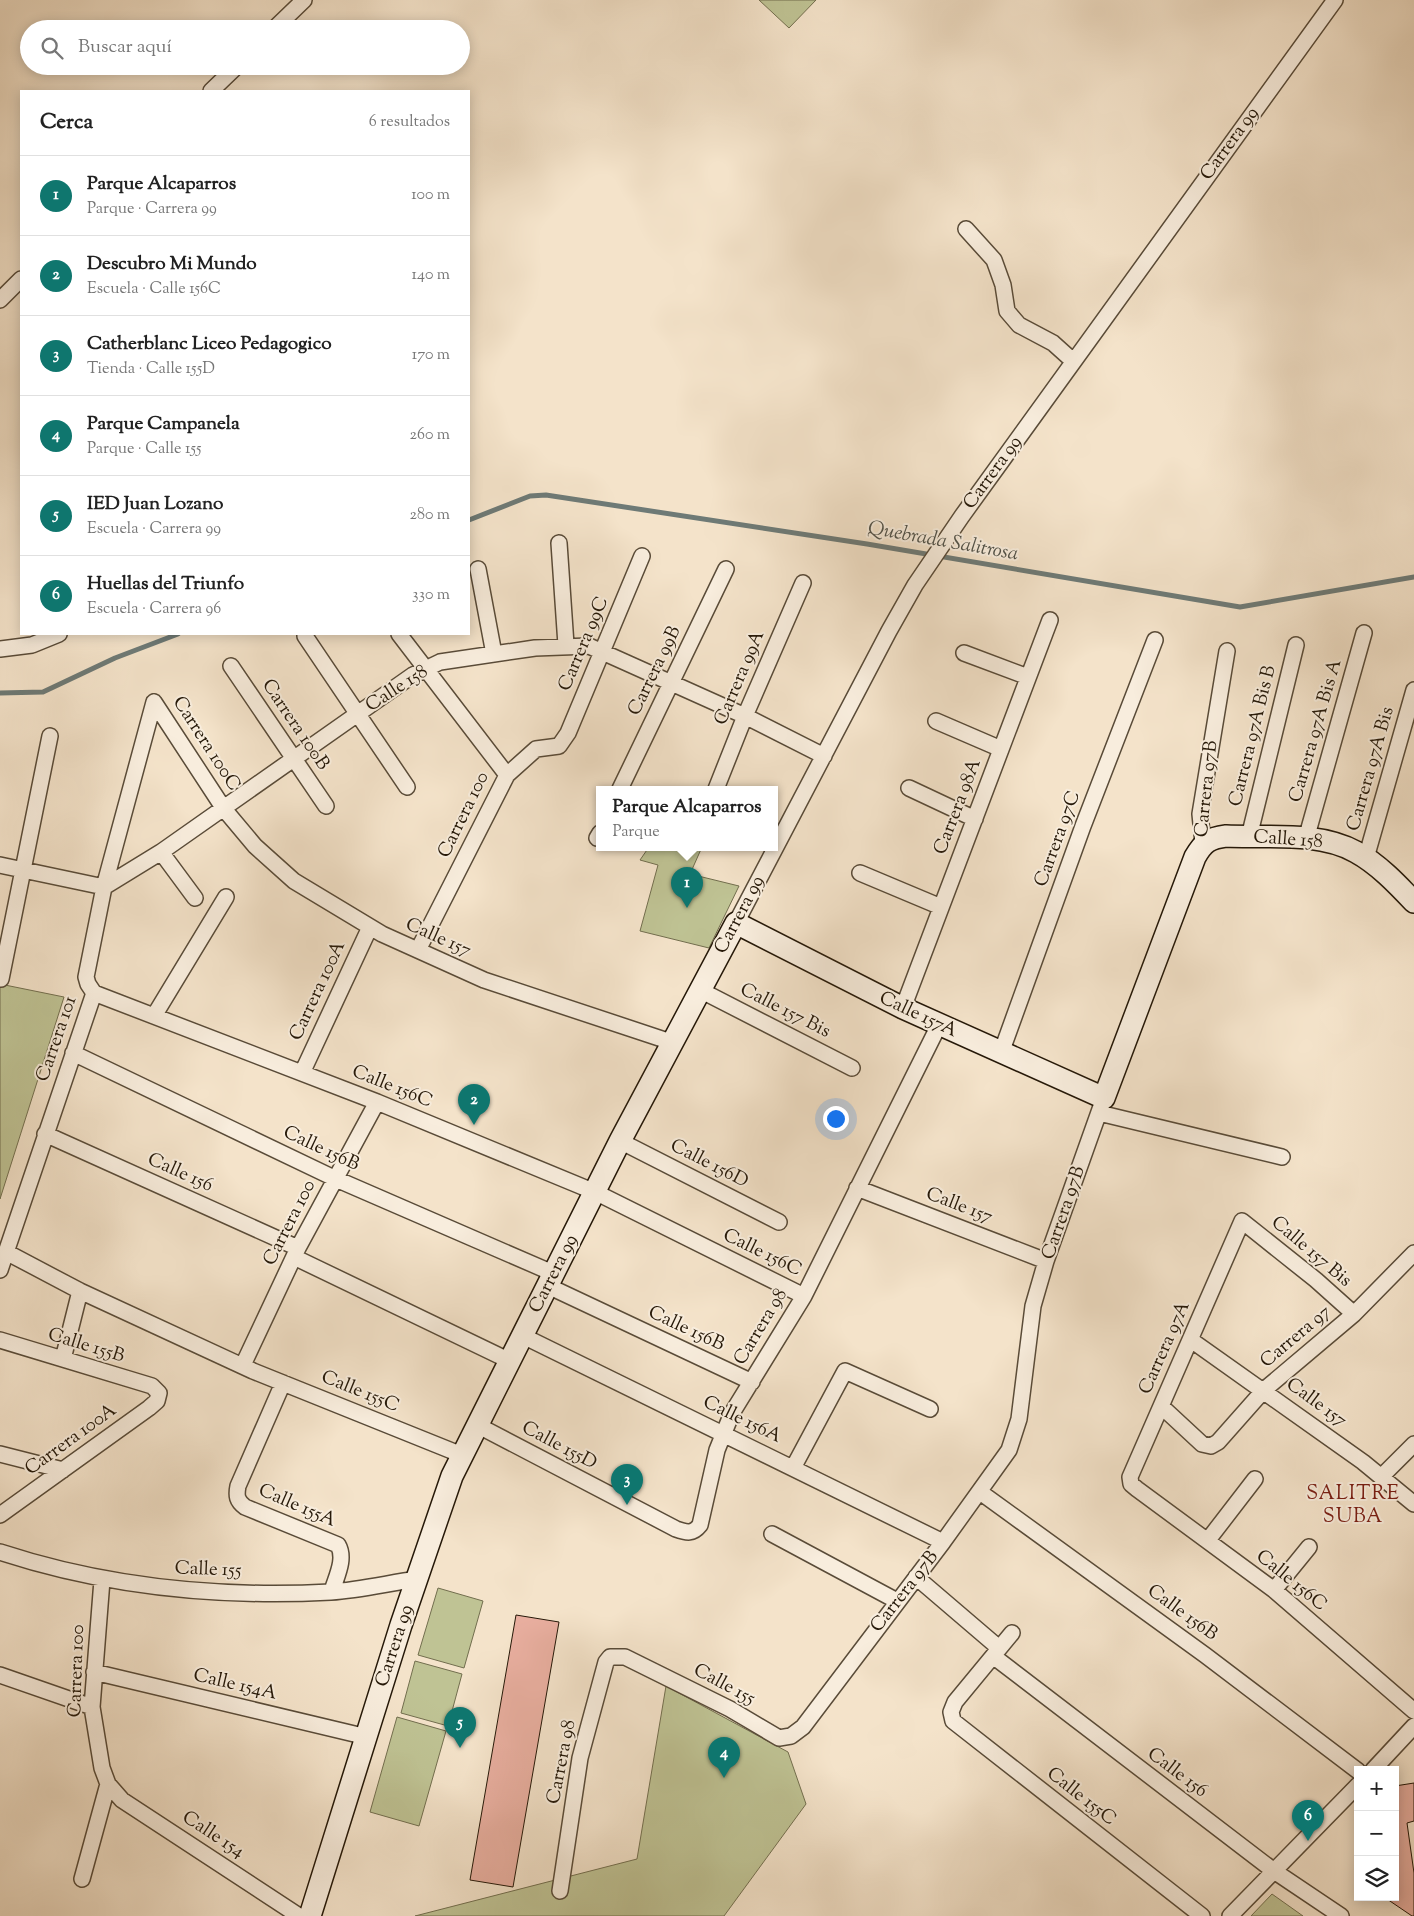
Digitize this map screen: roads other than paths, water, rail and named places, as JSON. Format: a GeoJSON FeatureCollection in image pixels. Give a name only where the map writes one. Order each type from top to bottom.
{"type":"FeatureCollection","features":[{"type":"Feature","properties":{"kind":"street"},"geometry":{"type":"LineString","coordinates":[[283,20],[304,0]]}},
{"type":"Feature","properties":{"kind":"street","name":"Carrera 99"},"geometry":{"type":"LineString","coordinates":[[778,843],[888,632],[915,585],[1073,361],[1335,0]]}},
{"type":"Feature","properties":{"kind":"street"},"geometry":{"type":"LineString","coordinates":[[212,90],[228,75]]}},
{"type":"Feature","properties":{"kind":"street"},"geometry":{"type":"LineString","coordinates":[[966,229],[994,260],[1003,285],[1007,311],[1019,325],[1053,343],[1073,361]]}},
{"type":"Feature","properties":{"kind":"street"},"geometry":{"type":"LineString","coordinates":[[0,300],[20,280]]}},
{"type":"Feature","properties":{"kind":"street"},"geometry":{"type":"LineString","coordinates":[[559,543],[566,645]]}},
{"type":"Feature","properties":{"kind":"street","name":"Carrera 99C"},"geometry":{"type":"LineString","coordinates":[[507,775],[536,749],[560,746],[568,733],[642,556]]}},
{"type":"Feature","properties":{"kind":"street"},"geometry":{"type":"LineString","coordinates":[[478,569],[494,654]]}},
{"type":"Feature","properties":{"kind":"street","name":"Carrera 99B"},"geometry":{"type":"LineString","coordinates":[[621,786],[726,569]]}},
{"type":"Feature","properties":{"kind":"street","name":"Carrera 99A"},"geometry":{"type":"LineString","coordinates":[[717,786],[745,716],[803,583]]}},
{"type":"Feature","properties":{"kind":"street","name":"Carrera 98A"},"geometry":{"type":"LineString","coordinates":[[903,1008],[1050,620]]}},
{"type":"Feature","properties":{"kind":"street","name":"Carrera 97A Bis A"},"geometry":{"type":"LineString","coordinates":[[1306,839],[1364,633]]}},
{"type":"Feature","properties":{"kind":"street"},"geometry":{"type":"LineString","coordinates":[[0,649],[32,645],[57,635]]}},
{"type":"Feature","properties":{"kind":"street","name":"Carrera 100"},"geometry":{"type":"LineString","coordinates":[[400,635],[507,775],[418,950]]}},
{"type":"Feature","properties":{"kind":"street"},"geometry":{"type":"LineString","coordinates":[[305,636],[407,787]]}},
{"type":"Feature","properties":{"kind":"street","name":"Carrera 97C"},"geometry":{"type":"LineString","coordinates":[[1001,1053],[1083,826],[1155,640]]}},
{"type":"Feature","properties":{"kind":"street","name":"Calle 158"},"geometry":{"type":"LineString","coordinates":[[104,887],[161,852],[295,760],[413,675],[440,662],[566,645],[589,646],[745,716],[824,756]]}},
{"type":"Feature","properties":{"kind":"street","name":"Carrera 97A Bis B"},"geometry":{"type":"LineString","coordinates":[[1249,837],[1296,645]]}},
{"type":"Feature","properties":{"kind":"street","name":"Carrera 97B"},"geometry":{"type":"LineString","coordinates":[[803,1727],[943,1542],[1009,1450],[1019,1418],[1033,1306],[1046,1262],[1195,857],[1203,843],[1200,814],[1227,652]]}},
{"type":"Feature","properties":{"kind":"street"},"geometry":{"type":"LineString","coordinates":[[964,653],[1028,677]]}},
{"type":"Feature","properties":{"kind":"street","name":"Carrera 100B"},"geometry":{"type":"LineString","coordinates":[[231,666],[326,806]]}},
{"type":"Feature","properties":{"kind":"street","name":"Carrera 97A Bis"},"geometry":{"type":"LineString","coordinates":[[1366,858],[1414,690]]}},
{"type":"Feature","properties":{"kind":"street","name":"Carrera 100C"},"geometry":{"type":"LineString","coordinates":[[154,702],[224,808]]}},
{"type":"Feature","properties":{"kind":"street","name":"Carrera 101"},"geometry":{"type":"LineString","coordinates":[[0,1270],[94,993],[86,977],[104,887],[154,702]]}},
{"type":"Feature","properties":{"kind":"street"},"geometry":{"type":"LineString","coordinates":[[936,721],[1001,748]]}},
{"type":"Feature","properties":{"kind":"street"},"geometry":{"type":"LineString","coordinates":[[1,979],[50,736]]}},
{"type":"Feature","properties":{"kind":"street"},"geometry":{"type":"LineString","coordinates":[[909,788],[975,819]]}},
{"type":"Feature","properties":{"kind":"street","name":"Calle 157"},"geometry":{"type":"LineString","coordinates":[[224,808],[255,846],[294,881],[370,927],[484,980],[671,1042]]}},
{"type":"Feature","properties":{"kind":"street","name":"Calle 158"},"geometry":{"type":"LineString","coordinates":[[1203,843],[1226,836],[1306,839],[1343,846],[1366,858],[1414,902]]}},
{"type":"Feature","properties":{"kind":"street","name":"Carrera 99"},"geometry":{"type":"LineString","coordinates":[[310,1916],[452,1476],[620,1141],[774,851]]}},
{"type":"Feature","properties":{"kind":"street"},"geometry":{"type":"LineString","coordinates":[[161,852],[195,898]]}},
{"type":"Feature","properties":{"kind":"street"},"geometry":{"type":"LineString","coordinates":[[0,865],[104,887]]}},
{"type":"Feature","properties":{"kind":"street"},"geometry":{"type":"LineString","coordinates":[[860,873],[941,907]]}},
{"type":"Feature","properties":{"kind":"street"},"geometry":{"type":"LineString","coordinates":[[154,1016],[226,898]]}},
{"type":"Feature","properties":{"kind":"street","name":"Calle 157A"},"geometry":{"type":"LineString","coordinates":[[736,923],[903,1008],[1001,1053],[1102,1106],[1282,1156]]}},
{"type":"Feature","properties":{"kind":"street","name":"Carrera 100A"},"geometry":{"type":"LineString","coordinates":[[302,1073],[370,927]]}},
{"type":"Feature","properties":{"kind":"street","name":"Calle 157 Bis"},"geometry":{"type":"LineString","coordinates":[[700,990],[852,1068]]}},
{"type":"Feature","properties":{"kind":"street","name":"Calle 156C"},"geometry":{"type":"LineString","coordinates":[[94,993],[377,1102],[596,1192],[804,1296]]}},
{"type":"Feature","properties":{"kind":"street","name":"Carrera 98"},"geometry":{"type":"LineString","coordinates":[[676,1530],[686,1533],[695,1531],[700,1524],[717,1450],[732,1413],[804,1296],[856,1188],[939,1025]]}},
{"type":"Feature","properties":{"kind":"street","name":"Calle 156B"},"geometry":{"type":"LineString","coordinates":[[73,1053],[551,1280],[752,1382]]}},
{"type":"Feature","properties":{"kind":"street","name":"Carrera 100"},"geometry":{"type":"LineString","coordinates":[[244,1365],[296,1252],[377,1102]]}},
{"type":"Feature","properties":{"kind":"street","name":"Calle 156"},"geometry":{"type":"LineString","coordinates":[[45,1134],[296,1252],[510,1360]]}},
{"type":"Feature","properties":{"kind":"street","name":"Calle 156D"},"geometry":{"type":"LineString","coordinates":[[620,1141],[779,1222]]}},
{"type":"Feature","properties":{"kind":"street","name":"Calle 157"},"geometry":{"type":"LineString","coordinates":[[856,1188],[1046,1262]]}},
{"type":"Feature","properties":{"kind":"street","name":"Calle 157 Bis"},"geometry":{"type":"LineString","coordinates":[[1242,1221],[1316,1280],[1354,1314]]}},
{"type":"Feature","properties":{"kind":"street","name":"Carrera 97A"},"geometry":{"type":"LineString","coordinates":[[1136,1489],[1131,1484],[1132,1470],[1192,1340],[1242,1221]]}},
{"type":"Feature","properties":{"kind":"street","name":"Calle 155C"},"geometry":{"type":"LineString","coordinates":[[6,1252],[80,1291],[283,1383],[462,1455]]}},
{"type":"Feature","properties":{"kind":"street","name":"Carrera 97"},"geometry":{"type":"LineString","coordinates":[[1161,1406],[1202,1444],[1211,1446],[1218,1442],[1264,1390],[1354,1314],[1414,1253]]}},
{"type":"Feature","properties":{"kind":"street"},"geometry":{"type":"LineString","coordinates":[[63,1359],[80,1291]]}},
{"type":"Feature","properties":{"kind":"street","name":"Calle 156A"},"geometry":{"type":"LineString","coordinates":[[522,1336],[943,1542]]}},
{"type":"Feature","properties":{"kind":"street","name":"Calle 155B"},"geometry":{"type":"LineString","coordinates":[[0,1340],[152,1386],[159,1393]]}},
{"type":"Feature","properties":{"kind":"street","name":"Calle 157"},"geometry":{"type":"LineString","coordinates":[[1192,1340],[1264,1390],[1381,1477],[1414,1504]]}},
{"type":"Feature","properties":{"kind":"street"},"geometry":{"type":"LineString","coordinates":[[793,1468],[845,1371],[930,1409]]}},
{"type":"Feature","properties":{"kind":"street","name":"Calle 155A"},"geometry":{"type":"LineString","coordinates":[[283,1383],[238,1486],[236,1496],[239,1503],[246,1507],[338,1545],[342,1552],[341,1560],[332,1592]]}},
{"type":"Feature","properties":{"kind":"street","name":"Carrera 100A"},"geometry":{"type":"LineString","coordinates":[[0,1515],[149,1408],[157,1401],[159,1393]]}},
{"type":"Feature","properties":{"kind":"street","name":"Calle 155D"},"geometry":{"type":"LineString","coordinates":[[477,1425],[676,1530]]}},
{"type":"Feature","properties":{"kind":"street"},"geometry":{"type":"LineString","coordinates":[[1381,1477],[1414,1444]]}},
{"type":"Feature","properties":{"kind":"street"},"geometry":{"type":"LineString","coordinates":[[0,1454],[64,1470]]}},
{"type":"Feature","properties":{"kind":"street"},"geometry":{"type":"LineString","coordinates":[[1208,1540],[1255,1479]]}},
{"type":"Feature","properties":{"kind":"street","name":"Calle 156C"},"geometry":{"type":"LineString","coordinates":[[1136,1489],[1274,1590],[1414,1711]]}},
{"type":"Feature","properties":{"kind":"street","name":"Calle 156B"},"geometry":{"type":"LineString","coordinates":[[980,1492],[1205,1655],[1354,1768]]}},
{"type":"Feature","properties":{"kind":"street"},"geometry":{"type":"LineString","coordinates":[[772,1534],[897,1601]]}},
{"type":"Feature","properties":{"kind":"street"},"geometry":{"type":"LineString","coordinates":[[1274,1590],[1309,1547]]}},
{"type":"Feature","properties":{"kind":"street","name":"Calle 155"},"geometry":{"type":"LineString","coordinates":[[0,1552],[46,1567],[102,1580],[181,1590],[332,1592],[418,1579]]}},
{"type":"Feature","properties":{"kind":"street","name":"Calle 156"},"geometry":{"type":"LineString","coordinates":[[916,1577],[996,1652],[1274,1871],[1341,1916]]}},
{"type":"Feature","properties":{"kind":"street","name":"Carrera 100"},"geometry":{"type":"LineString","coordinates":[[102,1580],[92,1707],[102,1768],[108,1784]]}},
{"type":"Feature","properties":{"kind":"street"},"geometry":{"type":"LineString","coordinates":[[996,1652],[1012,1633]]}},
{"type":"Feature","properties":{"kind":"street","name":"Calle 155C"},"geometry":{"type":"LineString","coordinates":[[996,1652],[955,1702],[951,1712],[953,1721],[1202,1916]]}},
{"type":"Feature","properties":{"kind":"street","name":"Carrera 98"},"geometry":{"type":"LineString","coordinates":[[560,1891],[580,1758],[606,1662],[610,1657],[625,1657]]}},
{"type":"Feature","properties":{"kind":"street","name":"Calle 155"},"geometry":{"type":"LineString","coordinates":[[625,1657],[730,1709],[779,1738],[790,1736],[803,1727]]}},
{"type":"Feature","properties":{"kind":"street","name":"Calle 154A"},"geometry":{"type":"LineString","coordinates":[[94,1672],[367,1737]]}},
{"type":"Feature","properties":{"kind":"street"},"geometry":{"type":"LineString","coordinates":[[0,1675],[92,1707]]}},
{"type":"Feature","properties":{"kind":"street"},"geometry":{"type":"LineString","coordinates":[[1377,1766],[1414,1726]]}},
{"type":"Feature","properties":{"kind":"street"},"geometry":{"type":"LineString","coordinates":[[82,1879],[108,1784]]}},
{"type":"Feature","properties":{"kind":"street","name":"Calle 154"},"geometry":{"type":"LineString","coordinates":[[108,1784],[122,1800],[299,1916]]}},
{"type":"Feature","properties":{"kind":"street"},"geometry":{"type":"LineString","coordinates":[[1232,1914],[1354,1789]]}},
{"type":"Feature","properties":{"kind":"waterway","name":"Quebrada Salitrosa"},"geometry":{"type":"LineString","coordinates":[[470,520],[530,496],[546,495],[867,544],[1240,607],[1414,577]]}},
{"type":"Feature","properties":{"kind":"waterway","name":"Quebrada Salitrosa"},"geometry":{"type":"LineString","coordinates":[[0,693],[43,692],[115,658],[175,635]]}},
{"type":"Feature","properties":{"kind":"place","name":"Parque Alcaparros"},"geometry":{"type":"Point","coordinates":[687,908]}},
{"type":"Feature","properties":{"kind":"place","name":"Descubro Mi Mundo"},"geometry":{"type":"Point","coordinates":[474,1125]}},
{"type":"Feature","properties":{"kind":"place","name":"Catherblanc Liceo Pedagogico"},"geometry":{"type":"Point","coordinates":[627,1505]}},
{"type":"Feature","properties":{"kind":"place","name":"IED Juan Lozano"},"geometry":{"type":"Point","coordinates":[460,1748]}},
{"type":"Feature","properties":{"kind":"place","name":"Parque Campanela"},"geometry":{"type":"Point","coordinates":[724,1778]}},
{"type":"Feature","properties":{"kind":"place","name":"Huellas del Triunfo"},"geometry":{"type":"Point","coordinates":[1308,1841]}},
{"type":"Feature","properties":{"kind":"district","name":"SALITRE SUBA"},"geometry":{"type":"Point","coordinates":[1353,1506]}}]}
